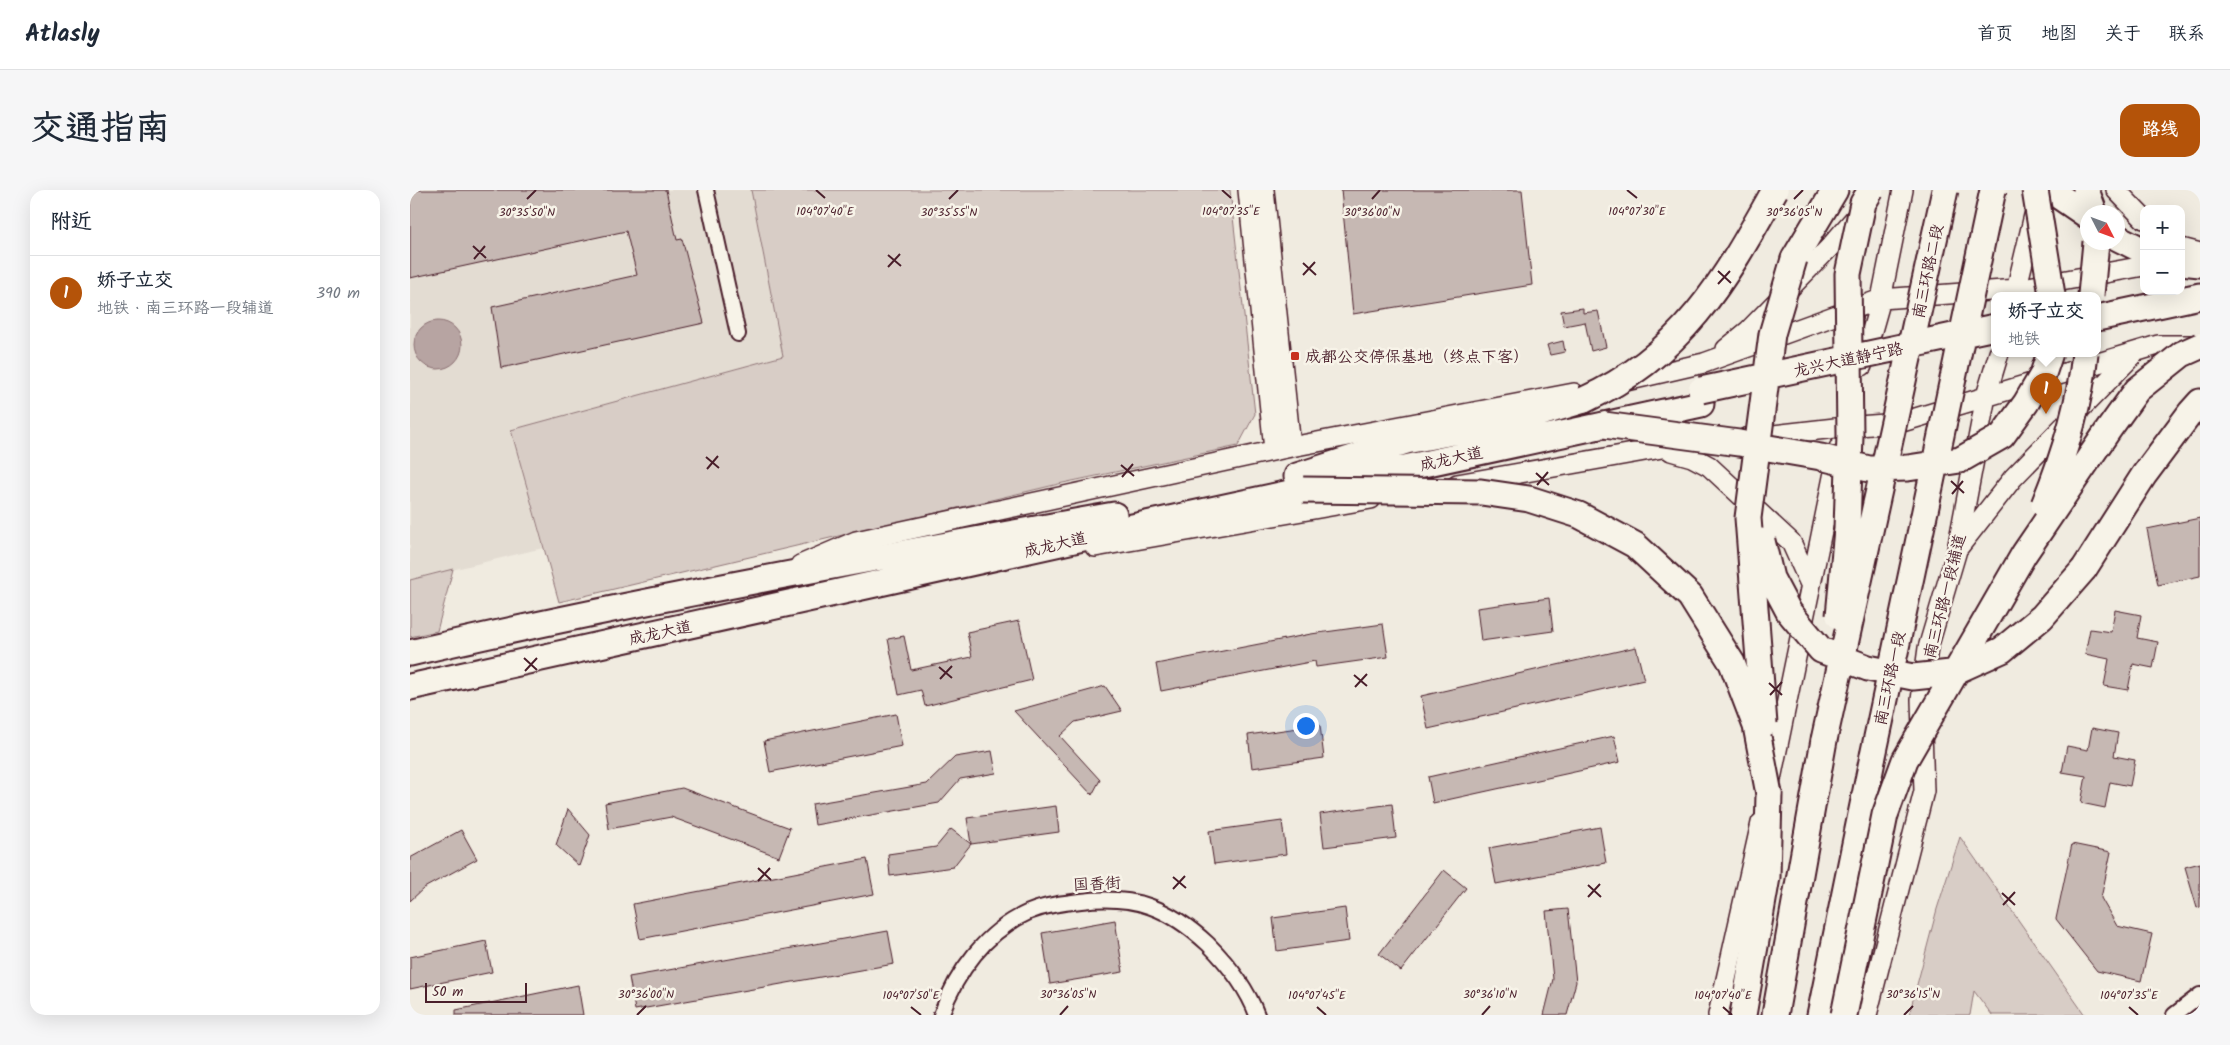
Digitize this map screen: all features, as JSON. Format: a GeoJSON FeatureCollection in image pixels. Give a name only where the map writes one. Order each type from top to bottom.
{"type":"FeatureCollection","features":[{"type":"Feature","properties":{"kind":"highway"},"geometry":{"type":"LineString","coordinates":[[1300,483],[1406,440],[1521,419],[1584,400],[1607,390],[1655,358],[1697,315],[1733,264],[1775,190]]}},
{"type":"Feature","properties":{"kind":"highway"},"geometry":{"type":"LineString","coordinates":[[1744,1010],[1767,877],[1769,794],[1748,518],[1772,334],[1794,259],[1822,190]]}},
{"type":"Feature","properties":{"kind":"highway"},"geometry":{"type":"LineString","coordinates":[[1794,259],[1835,190]]}},
{"type":"Feature","properties":{"kind":"highway"},"geometry":{"type":"LineString","coordinates":[[1774,1015],[1824,740],[1835,693],[1848,501],[1850,435],[1848,274],[1862,203],[1871,190]]}},
{"type":"Feature","properties":{"kind":"highway","name":"南三环路二段"},"geometry":{"type":"LineString","coordinates":[[1835,693],[1944,190]]}},
{"type":"Feature","properties":{"kind":"highway","name":"南三环路一段"},"geometry":{"type":"LineString","coordinates":[[1820,1015],[1872,756],[1993,190]]}},
{"type":"Feature","properties":{"kind":"highway"},"geometry":{"type":"LineString","coordinates":[[2035,190],[2052,292]]}},
{"type":"Feature","properties":{"kind":"highway"},"geometry":{"type":"LineString","coordinates":[[2050,190],[2080,211]]}},
{"type":"Feature","properties":{"kind":"highway"},"geometry":{"type":"LineString","coordinates":[[2086,190],[2091,205]]}},
{"type":"Feature","properties":{"kind":"highway"},"geometry":{"type":"LineString","coordinates":[[2093,190],[2094,205]]}},
{"type":"Feature","properties":{"kind":"highway"},"geometry":{"type":"LineString","coordinates":[[2125,242],[2140,250]]}},
{"type":"Feature","properties":{"kind":"highway"},"geometry":{"type":"LineString","coordinates":[[2091,292],[2095,250]]}},
{"type":"Feature","properties":{"kind":"highway"},"geometry":{"type":"LineString","coordinates":[[2185,261],[2200,264]]}},
{"type":"Feature","properties":{"kind":"highway"},"geometry":{"type":"LineString","coordinates":[[2185,287],[2200,284]]}},
{"type":"Feature","properties":{"kind":"highway"},"geometry":{"type":"LineString","coordinates":[[2101,305],[2147,295]]}},
{"type":"Feature","properties":{"kind":"highway"},"geometry":{"type":"LineString","coordinates":[[2101,317],[2200,296]]}},
{"type":"Feature","properties":{"kind":"highway","name":"龙兴大道静宁路"},"geometry":{"type":"LineString","coordinates":[[1701,397],[1991,328]]}},
{"type":"Feature","properties":{"kind":"highway","name":"龙兴大道静宁路"},"geometry":{"type":"LineString","coordinates":[[1701,397],[1991,342]]}},
{"type":"Feature","properties":{"kind":"highway"},"geometry":{"type":"LineString","coordinates":[[1844,1015],[1885,815],[1905,760],[2024,554],[2137,390],[2182,354],[2200,346]]}},
{"type":"Feature","properties":{"kind":"highway"},"geometry":{"type":"LineString","coordinates":[[1604,425],[1748,444],[1822,457],[1869,469],[1908,468],[1960,460],[2002,436],[2026,404],[2043,374],[2049,357]]}},
{"type":"Feature","properties":{"kind":"highway"},"geometry":{"type":"LineString","coordinates":[[2024,554],[2060,464],[2083,379],[2085,357]]}},
{"type":"Feature","properties":{"kind":"highway","name":"成龙大道"},"geometry":{"type":"LineString","coordinates":[[410,653],[502,632],[773,577],[1125,520],[1701,397]]}},
{"type":"Feature","properties":{"kind":"highway","name":"成龙大道"},"geometry":{"type":"LineString","coordinates":[[1300,483],[1604,425],[1701,397]]}},
{"type":"Feature","properties":{"kind":"highway"},"geometry":{"type":"LineString","coordinates":[[1754,461],[1760,532],[1771,578],[1789,612],[1822,650],[1868,668],[1913,677],[1951,673],[2002,650],[2042,617],[2084,569],[2144,475],[2200,402]]}},
{"type":"Feature","properties":{"kind":"highway"},"geometry":{"type":"LineString","coordinates":[[1300,483],[1481,492],[1529,499],[1579,515],[1635,545],[1690,596],[1732,663],[1756,726],[1769,794]]}},
{"type":"Feature","properties":{"kind":"highway","name":"成龙大道"},"geometry":{"type":"LineString","coordinates":[[410,687],[955,567],[1125,520]]}},
{"type":"Feature","properties":{"kind":"main road"},"geometry":{"type":"LineString","coordinates":[[1248,190],[1282,449]]}},
{"type":"Feature","properties":{"kind":"main road"},"geometry":{"type":"LineString","coordinates":[[1264,190],[1282,449]]}},
{"type":"Feature","properties":{"kind":"main road"},"geometry":{"type":"LineString","coordinates":[[1704,363],[1731,346],[1749,330],[1829,248],[1879,190]]}},
{"type":"Feature","properties":{"kind":"main road"},"geometry":{"type":"LineString","coordinates":[[1718,1015],[1785,716],[1810,584],[1844,427],[1881,299],[1903,190]]}},
{"type":"Feature","properties":{"kind":"main road"},"geometry":{"type":"LineString","coordinates":[[2040,190],[2016,292],[2140,267]]}},
{"type":"Feature","properties":{"kind":"main road"},"geometry":{"type":"LineString","coordinates":[[2116,190],[2140,214]]}},
{"type":"Feature","properties":{"kind":"main road"},"geometry":{"type":"LineString","coordinates":[[2185,249],[2200,254]]}},
{"type":"Feature","properties":{"kind":"main road"},"geometry":{"type":"LineString","coordinates":[[2185,259],[2200,254]]}},
{"type":"Feature","properties":{"kind":"main road"},"geometry":{"type":"LineString","coordinates":[[773,577],[856,541],[1282,449],[1588,390],[1704,363],[1881,299],[1991,293]]}},
{"type":"Feature","properties":{"kind":"main road"},"geometry":{"type":"LineString","coordinates":[[1957,550],[2014,478],[2125,362],[2131,356],[2158,345]]}},
{"type":"Feature","properties":{"kind":"main road"},"geometry":{"type":"LineString","coordinates":[[955,567],[1052,554],[1662,448],[1899,422],[2158,345],[2200,346]]}},
{"type":"Feature","properties":{"kind":"main road","name":"南三环路一段辅道"},"geometry":{"type":"LineString","coordinates":[[1867,1015],[1924,790],[1921,700],[1928,648],[1957,550],[1986,396],[1998,357]]}},
{"type":"Feature","properties":{"kind":"main road"},"geometry":{"type":"LineString","coordinates":[[1662,448],[1692,457],[1709,466],[1791,542],[1810,584]]}},
{"type":"Feature","properties":{"kind":"street"},"geometry":{"type":"LineString","coordinates":[[706,190],[738,334]]}},
{"type":"Feature","properties":{"kind":"street","name":"国香街"},"geometry":{"type":"LineString","coordinates":[[941,1015],[948,994],[976,952],[1006,925],[1030,912],[1054,904],[1104,898],[1128,899],[1154,906],[1197,934],[1221,957],[1238,979],[1257,1015]]}},
{"type":"Feature","properties":{"kind":"street"},"geometry":{"type":"LineString","coordinates":[[2174,1015],[2200,995]]}},
{"type":"Feature","properties":{"kind":"shaded area"},"geometry":{"type":"Polygon","coordinates":[[[410,190],[751,190],[783,356],[511,430],[543,548],[410,580],[410,190]]]}},
{"type":"Feature","properties":{"kind":"shaded area"},"geometry":{"type":"Polygon","coordinates":[[[751,190],[1230,190],[1255,414],[1238,446],[1063,483],[559,602],[511,430],[783,356],[751,190]]]}},
{"type":"Feature","properties":{"kind":"shaded area"},"geometry":{"type":"Polygon","coordinates":[[[433,321],[443,321],[455,328],[462,340],[462,350],[455,362],[443,369],[433,369],[425,365],[418,358],[414,350],[414,340],[418,332],[425,325],[433,321]]]}},
{"type":"Feature","properties":{"kind":"shaded area"},"geometry":{"type":"Polygon","coordinates":[[[453,569],[437,631],[410,637],[410,580],[453,569]]]}},
{"type":"Feature","properties":{"kind":"shaded area"},"geometry":{"type":"Polygon","coordinates":[[[1960,837],[2085,1015],[1992,1015],[1974,991],[1970,1015],[1909,1015],[1937,909],[1960,837]]]}},
{"type":"Feature","properties":{"kind":"building"},"geometry":{"type":"Polygon","coordinates":[[[410,190],[666,190],[677,240],[682,239],[704,323],[501,368],[492,307],[637,275],[626,231],[410,278],[410,190]]]}},
{"type":"Feature","properties":{"kind":"building"},"geometry":{"type":"Polygon","coordinates":[[[1341,190],[1522,190],[1532,285],[1353,314],[1341,190]]]}},
{"type":"Feature","properties":{"kind":"building"},"geometry":{"type":"Polygon","coordinates":[[[1583,308],[1583,313],[1598,311],[1606,347],[1591,351],[1585,322],[1564,326],[1561,311],[1583,308]]]}},
{"type":"Feature","properties":{"kind":"building"},"geometry":{"type":"Polygon","coordinates":[[[1563,341],[1565,352],[1550,355],[1547,345],[1563,341]]]}},
{"type":"Feature","properties":{"kind":"building"},"geometry":{"type":"Polygon","coordinates":[[[2200,518],[2200,576],[2158,585],[2147,529],[2200,518]]]}},
{"type":"Feature","properties":{"kind":"building"},"geometry":{"type":"Polygon","coordinates":[[[1549,598],[1553,631],[1481,641],[1477,608],[1549,598]]]}},
{"type":"Feature","properties":{"kind":"building"},"geometry":{"type":"Polygon","coordinates":[[[2115,610],[2141,615],[2137,638],[2158,642],[2153,668],[2133,664],[2128,690],[2104,686],[2109,659],[2085,654],[2090,629],[2111,632],[2115,610]]]}},
{"type":"Feature","properties":{"kind":"building"},"geometry":{"type":"Polygon","coordinates":[[[1019,621],[1032,680],[925,706],[921,690],[899,695],[888,639],[904,636],[911,670],[972,657],[967,632],[1019,621]]]}},
{"type":"Feature","properties":{"kind":"building"},"geometry":{"type":"Polygon","coordinates":[[[1383,624],[1388,657],[1316,667],[1315,661],[1161,691],[1156,664],[1311,634],[1383,624]]]}},
{"type":"Feature","properties":{"kind":"building"},"geometry":{"type":"Polygon","coordinates":[[[1636,647],[1644,680],[1428,729],[1421,696],[1636,647]]]}},
{"type":"Feature","properties":{"kind":"building"},"geometry":{"type":"Polygon","coordinates":[[[1105,686],[1122,711],[1075,722],[1060,736],[1100,780],[1092,795],[1014,711],[1105,686]]]}},
{"type":"Feature","properties":{"kind":"building"},"geometry":{"type":"Polygon","coordinates":[[[896,714],[902,746],[770,772],[764,741],[896,714]]]}},
{"type":"Feature","properties":{"kind":"building"},"geometry":{"type":"Polygon","coordinates":[[[1320,725],[1324,758],[1252,768],[1248,735],[1320,725]]]}},
{"type":"Feature","properties":{"kind":"building"},"geometry":{"type":"Polygon","coordinates":[[[2092,728],[2118,733],[2114,756],[2135,760],[2130,786],[2110,782],[2105,808],[2081,803],[2086,776],[2062,772],[2067,746],[2088,750],[2092,728]]]}},
{"type":"Feature","properties":{"kind":"building"},"geometry":{"type":"Polygon","coordinates":[[[1614,736],[1620,762],[1433,803],[1428,777],[1614,736]]]}},
{"type":"Feature","properties":{"kind":"building"},"geometry":{"type":"Polygon","coordinates":[[[992,751],[996,773],[960,779],[939,803],[815,825],[812,804],[927,784],[955,757],[992,751]]]}},
{"type":"Feature","properties":{"kind":"building"},"geometry":{"type":"Polygon","coordinates":[[[682,788],[790,828],[779,857],[671,817],[609,829],[605,803],[682,788]]]}},
{"type":"Feature","properties":{"kind":"building"},"geometry":{"type":"Polygon","coordinates":[[[1392,804],[1396,838],[1324,847],[1320,814],[1392,804]]]}},
{"type":"Feature","properties":{"kind":"building"},"geometry":{"type":"Polygon","coordinates":[[[1056,806],[1059,832],[971,844],[967,818],[1056,806]]]}},
{"type":"Feature","properties":{"kind":"building"},"geometry":{"type":"Polygon","coordinates":[[[568,809],[590,835],[579,866],[556,845],[568,809]]]}},
{"type":"Feature","properties":{"kind":"building"},"geometry":{"type":"Polygon","coordinates":[[[1282,821],[1286,854],[1214,864],[1209,831],[1282,821]]]}},
{"type":"Feature","properties":{"kind":"building"},"geometry":{"type":"Polygon","coordinates":[[[1600,827],[1606,863],[1496,884],[1489,848],[1600,827]]]}},
{"type":"Feature","properties":{"kind":"building"},"geometry":{"type":"Polygon","coordinates":[[[951,829],[971,844],[953,867],[890,876],[888,854],[936,847],[951,829]]]}},
{"type":"Feature","properties":{"kind":"building"},"geometry":{"type":"Polygon","coordinates":[[[461,830],[477,859],[424,888],[410,901],[410,858],[461,830]]]}},
{"type":"Feature","properties":{"kind":"building"},"geometry":{"type":"Polygon","coordinates":[[[2072,844],[2111,852],[2101,898],[2117,926],[2152,934],[2141,981],[2097,971],[2056,919],[2072,844]]]}},
{"type":"Feature","properties":{"kind":"building"},"geometry":{"type":"Polygon","coordinates":[[[867,859],[874,894],[640,939],[633,904],[867,859]]]}},
{"type":"Feature","properties":{"kind":"building"},"geometry":{"type":"Polygon","coordinates":[[[2200,863],[2200,907],[2197,908],[2185,867],[2200,863]]]}},
{"type":"Feature","properties":{"kind":"building"},"geometry":{"type":"Polygon","coordinates":[[[1444,870],[1466,888],[1401,971],[1379,954],[1444,870]]]}},
{"type":"Feature","properties":{"kind":"building"},"geometry":{"type":"Polygon","coordinates":[[[1345,908],[1349,941],[1277,951],[1273,918],[1345,908]]]}},
{"type":"Feature","properties":{"kind":"building"},"geometry":{"type":"Polygon","coordinates":[[[1568,909],[1576,982],[1567,1015],[1544,1015],[1553,979],[1546,911],[1568,909]]]}},
{"type":"Feature","properties":{"kind":"building"},"geometry":{"type":"Polygon","coordinates":[[[1115,920],[1123,972],[1050,984],[1042,933],[1115,920]]]}},
{"type":"Feature","properties":{"kind":"building"},"geometry":{"type":"Polygon","coordinates":[[[888,931],[894,964],[635,1010],[629,977],[888,931]]]}},
{"type":"Feature","properties":{"kind":"building"},"geometry":{"type":"Polygon","coordinates":[[[486,941],[492,972],[410,989],[410,957],[486,941]]]}},
{"type":"Feature","properties":{"kind":"building"},"geometry":{"type":"Polygon","coordinates":[[[578,985],[583,1015],[456,1015],[456,1010],[578,985]]]}},
{"type":"Feature","properties":{"kind":"place","name":"成都公交停保基地（终点下客）"},"geometry":{"type":"Point","coordinates":[1295,356]}},
{"type":"Feature","properties":{"kind":"place","name":"娇子立交"},"geometry":{"type":"Point","coordinates":[2046,414]}}]}
